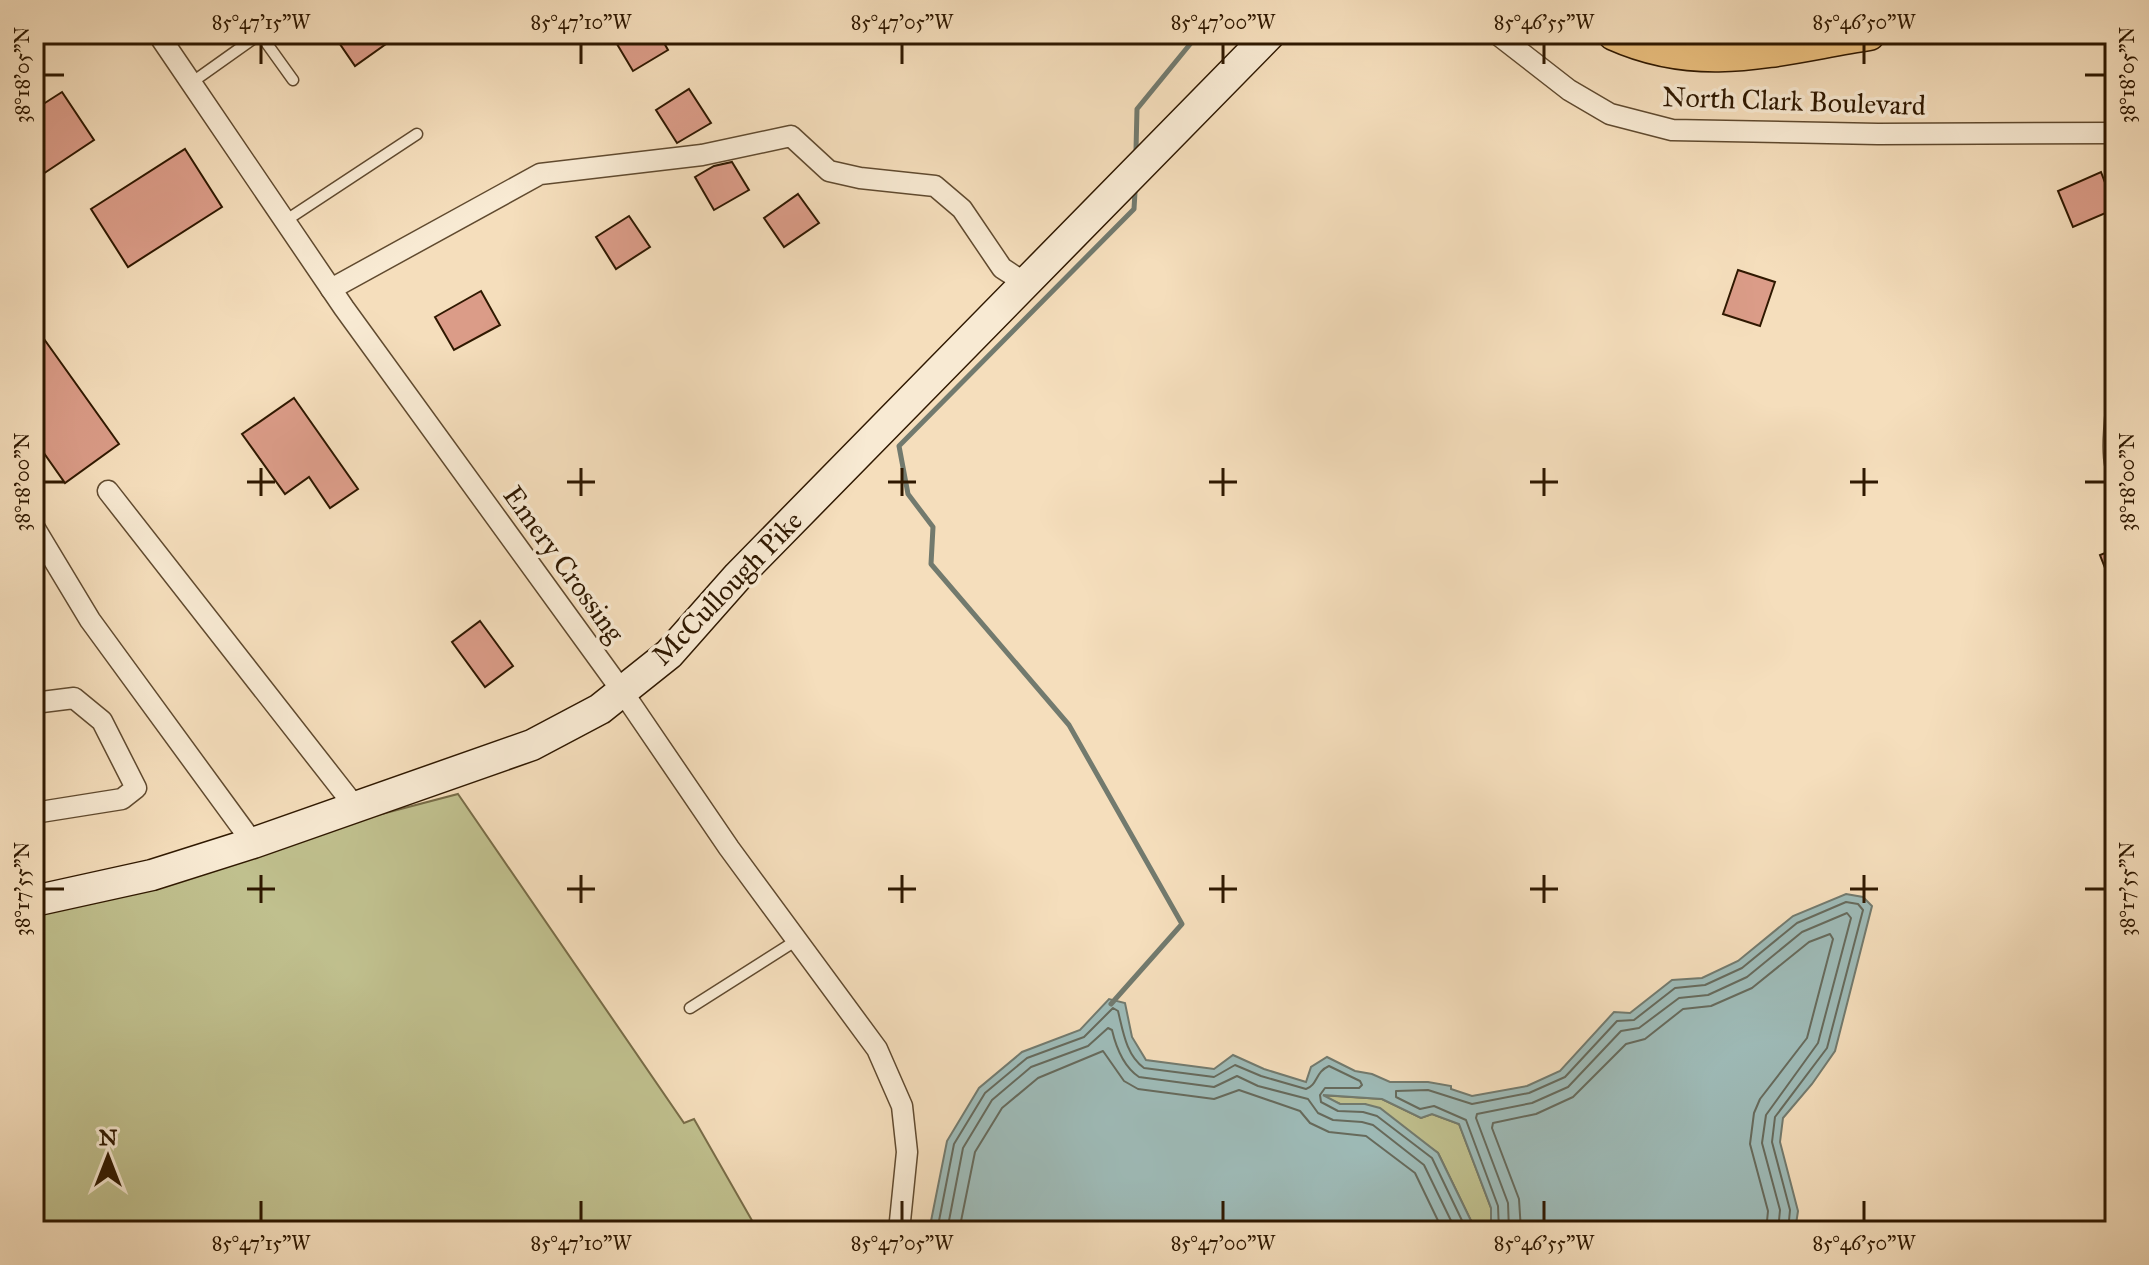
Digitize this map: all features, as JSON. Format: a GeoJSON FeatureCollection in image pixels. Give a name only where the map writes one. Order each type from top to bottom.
{"type":"FeatureCollection","features":[{"type":"Feature","properties":{"kind":"main road"},"geometry":{"type":"LineString","coordinates":[[1614,34],[1643,47],[1673,53],[1728,57],[1869,34]]}},
{"type":"Feature","properties":{"kind":"street","name":"Emery Crossing"},"geometry":{"type":"LineString","coordinates":[[158,34],[331,289],[622,691],[729,848],[877,1049],[902,1106],[907,1152],[899,1231]]}},
{"type":"Feature","properties":{"kind":"street","name":"McCullough Pike"},"geometry":{"type":"LineString","coordinates":[[34,901],[152,875],[357,809],[532,745],[600,709],[669,654],[748,566],[1270,34]]}},
{"type":"Feature","properties":{"kind":"street","name":"North Clark Boulevard"},"geometry":{"type":"LineString","coordinates":[[1497,34],[1569,90],[1610,114],[1672,130],[1878,134],[2115,133]]}},
{"type":"Feature","properties":{"kind":"street"},"geometry":{"type":"LineString","coordinates":[[331,289],[540,174],[702,155],[791,136],[829,171],[860,178],[935,186],[962,209],[1002,268],[1025,283]]}},
{"type":"Feature","properties":{"kind":"street"},"geometry":{"type":"LineString","coordinates":[[108,491],[357,809]]}},
{"type":"Feature","properties":{"kind":"street"},"geometry":{"type":"LineString","coordinates":[[34,527],[90,620],[253,843]]}},
{"type":"Feature","properties":{"kind":"street"},"geometry":{"type":"LineString","coordinates":[[34,703],[74,698],[102,721],[136,788],[122,799],[34,813]]}},
{"type":"Feature","properties":{"kind":"lane"},"geometry":{"type":"LineString","coordinates":[[191,83],[260,34],[293,80]]}},
{"type":"Feature","properties":{"kind":"lane"},"geometry":{"type":"LineString","coordinates":[[285,221],[417,134]]}},
{"type":"Feature","properties":{"kind":"lane"},"geometry":{"type":"LineString","coordinates":[[2115,385],[2110,459],[2115,478]]}},
{"type":"Feature","properties":{"kind":"lane"},"geometry":{"type":"LineString","coordinates":[[690,1008],[797,940]]}},
{"type":"Feature","properties":{"kind":"green space"},"geometry":{"type":"Polygon","coordinates":[[[458,794],[684,1123],[694,1119],[758,1231],[34,1231],[34,905],[458,794]]]}},
{"type":"Feature","properties":{"kind":"green space"},"geometry":{"type":"Polygon","coordinates":[[[1319,1095],[1382,1099],[1421,1118],[1432,1114],[1459,1124],[1491,1208],[1491,1231],[1476,1231],[1438,1153],[1365,1104],[1340,1104],[1319,1095]]]}},
{"type":"Feature","properties":{"kind":"water"},"geometry":{"type":"Polygon","coordinates":[[[1846,894],[1863,897],[1872,906],[1835,1051],[1783,1118],[1780,1142],[1798,1211],[1795,1231],[1491,1231],[1491,1208],[1459,1124],[1432,1114],[1421,1118],[1382,1099],[1323,1095],[1340,1104],[1365,1104],[1380,1108],[1438,1153],[1476,1231],[929,1231],[947,1141],[979,1088],[1022,1052],[1080,1030],[1109,999],[1125,1003],[1132,1037],[1146,1060],[1214,1069],[1233,1055],[1306,1082],[1311,1067],[1327,1057],[1355,1071],[1390,1082],[1428,1082],[1451,1086],[1451,1089],[1472,1096],[1527,1086],[1560,1071],[1614,1012],[1630,1013],[1672,980],[1702,978],[1738,961],[1793,916],[1846,894]]]}},
{"type":"Feature","properties":{"kind":"building"},"geometry":{"type":"Polygon","coordinates":[[[333,34],[400,34],[355,66],[333,34]]]}},
{"type":"Feature","properties":{"kind":"building"},"geometry":{"type":"Polygon","coordinates":[[[611,34],[659,34],[668,50],[633,71],[611,34]]]}},
{"type":"Feature","properties":{"kind":"building"},"geometry":{"type":"Polygon","coordinates":[[[689,89],[711,123],[677,143],[656,110],[689,89]]]}},
{"type":"Feature","properties":{"kind":"building"},"geometry":{"type":"Polygon","coordinates":[[[62,92],[94,140],[34,180],[34,110],[62,92]]]}},
{"type":"Feature","properties":{"kind":"building"},"geometry":{"type":"Polygon","coordinates":[[[185,149],[222,207],[128,267],[91,209],[185,149]]]}},
{"type":"Feature","properties":{"kind":"building"},"geometry":{"type":"Polygon","coordinates":[[[732,162],[749,190],[714,210],[695,177],[714,166],[732,162]]]}},
{"type":"Feature","properties":{"kind":"building"},"geometry":{"type":"Polygon","coordinates":[[[2101,172],[2115,209],[2073,227],[2058,191],[2101,172]]]}},
{"type":"Feature","properties":{"kind":"building"},"geometry":{"type":"Polygon","coordinates":[[[798,194],[819,223],[784,247],[764,218],[798,194]]]}},
{"type":"Feature","properties":{"kind":"building"},"geometry":{"type":"Polygon","coordinates":[[[629,216],[650,247],[616,269],[596,237],[629,216]]]}},
{"type":"Feature","properties":{"kind":"building"},"geometry":{"type":"Polygon","coordinates":[[[1738,270],[1775,282],[1760,326],[1723,314],[1738,270]]]}},
{"type":"Feature","properties":{"kind":"building"},"geometry":{"type":"Polygon","coordinates":[[[481,291],[500,325],[454,350],[435,317],[481,291]]]}},
{"type":"Feature","properties":{"kind":"building"},"geometry":{"type":"Polygon","coordinates":[[[34,325],[119,444],[65,483],[34,439],[34,325]]]}},
{"type":"Feature","properties":{"kind":"building"},"geometry":{"type":"Polygon","coordinates":[[[294,398],[358,489],[330,508],[309,477],[285,494],[242,434],[294,398]]]}},
{"type":"Feature","properties":{"kind":"building"},"geometry":{"type":"Polygon","coordinates":[[[2115,549],[2115,591],[2114,591],[2100,555],[2115,549]]]}},
{"type":"Feature","properties":{"kind":"building"},"geometry":{"type":"Polygon","coordinates":[[[480,621],[513,666],[485,687],[452,642],[480,621]]]}},
{"type":"Feature","properties":{"kind":"waterway"},"geometry":{"type":"LineString","coordinates":[[1136,150],[1137,109],[1191,43],[1202,34]]}},
{"type":"Feature","properties":{"kind":"waterway"},"geometry":{"type":"LineString","coordinates":[[1111,1004],[1182,924],[1069,725],[931,564],[933,527],[908,494],[899,446],[1134,209],[1135,192]]}}]}
